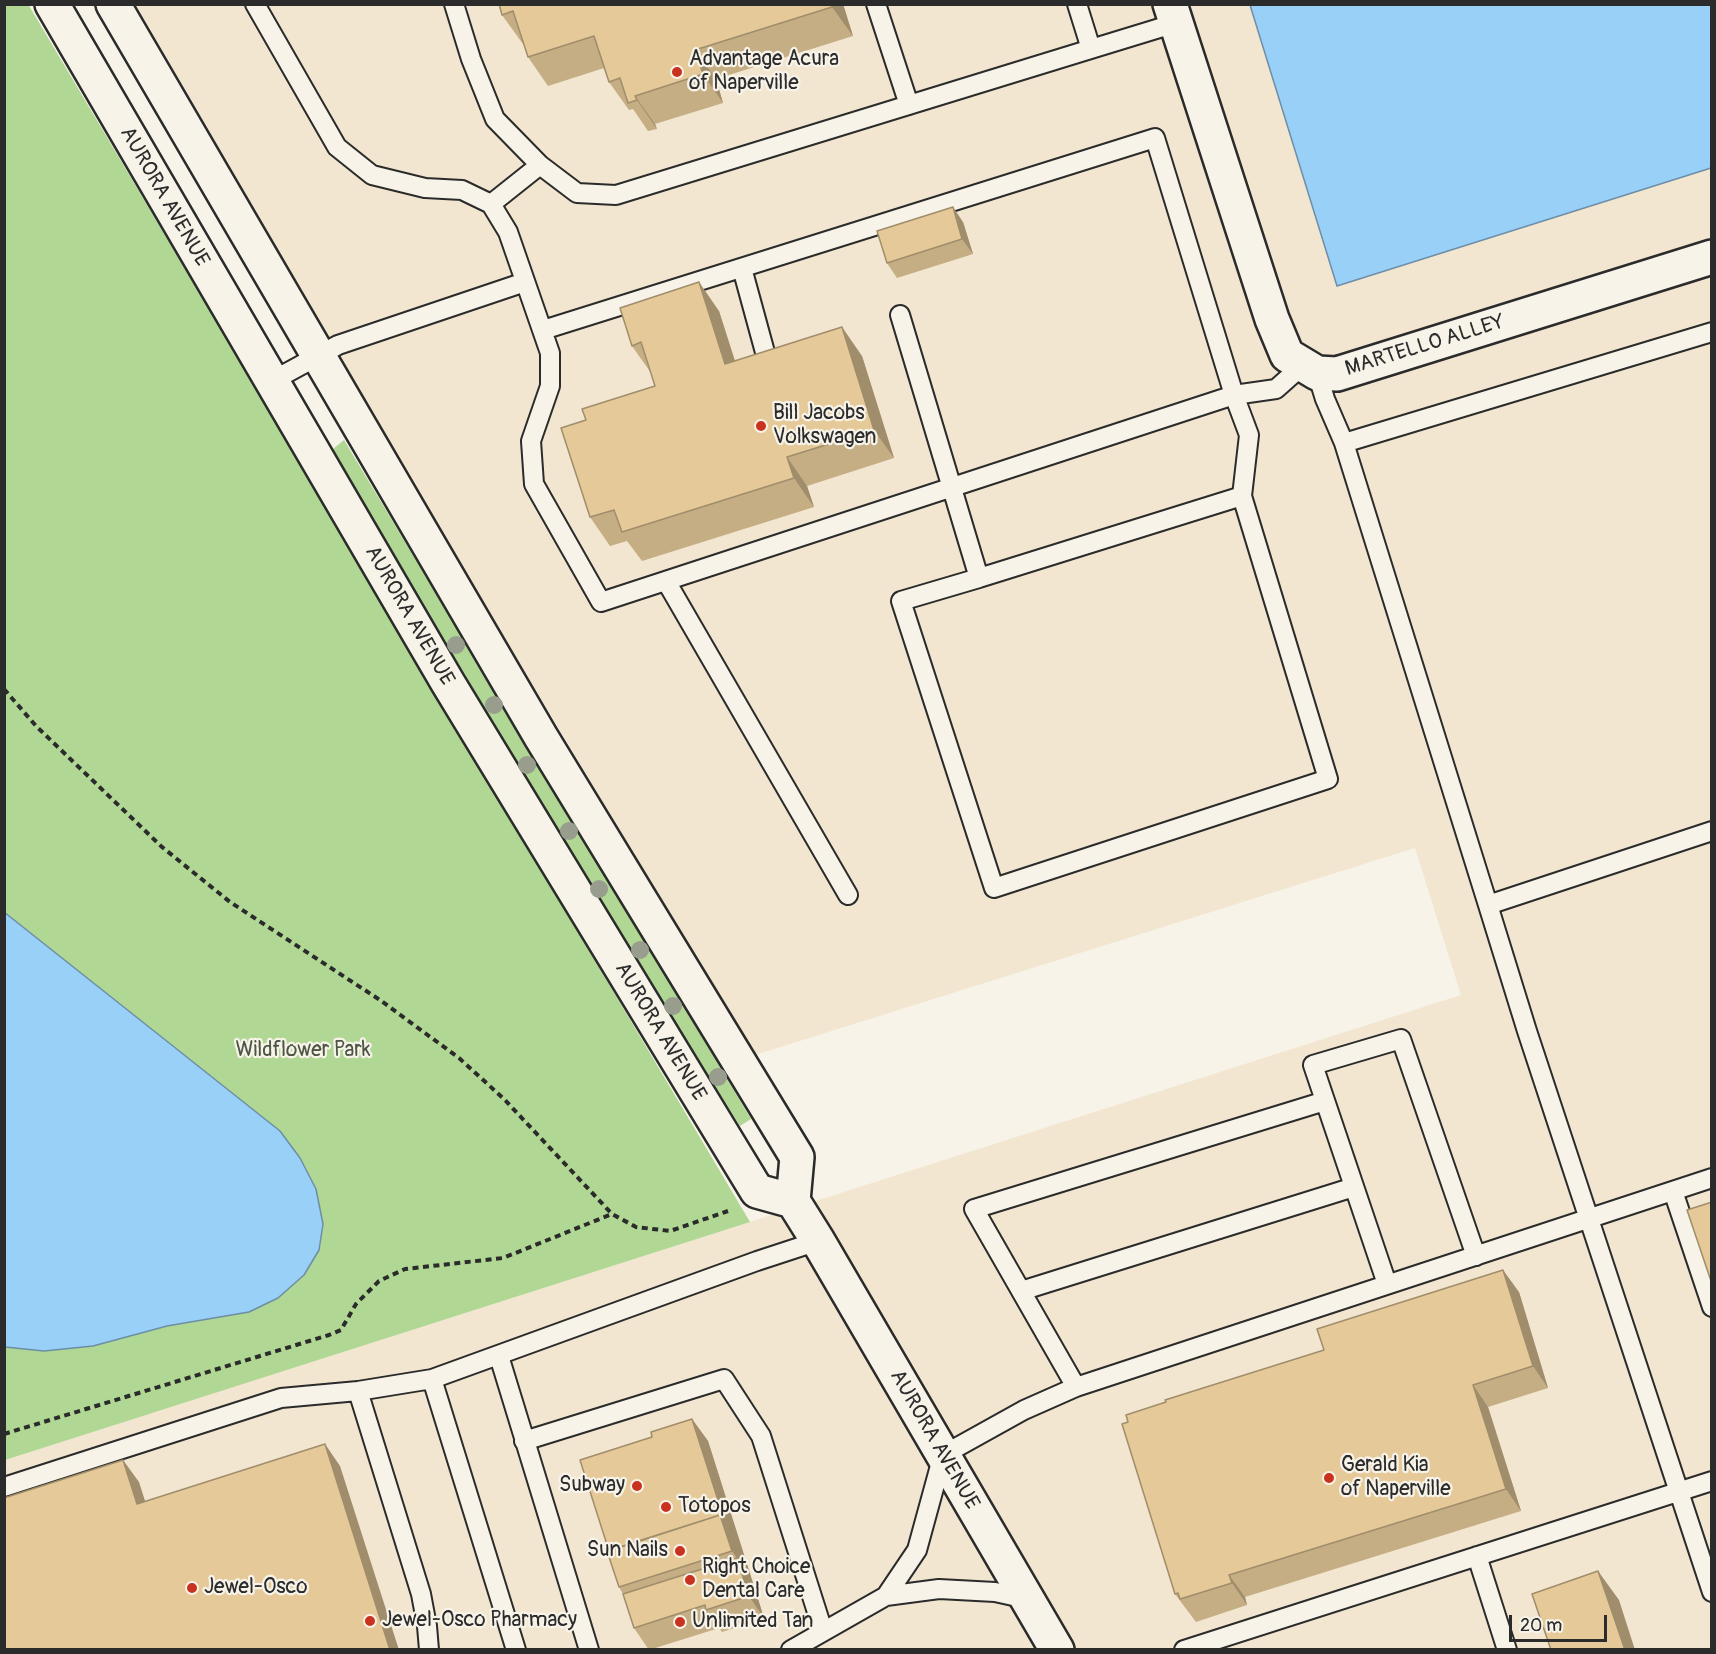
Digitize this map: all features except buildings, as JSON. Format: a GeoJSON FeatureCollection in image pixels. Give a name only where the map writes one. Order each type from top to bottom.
{"type":"FeatureCollection","features":[{"type":"Feature","properties":{"kind":"main road","name":"AURORA AVENUE"},"geometry":{"type":"LineString","coordinates":[[52,4],[447,683],[757,1191],[793,1201],[1057,1650]]}},
{"type":"Feature","properties":{"kind":"main road"},"geometry":{"type":"LineString","coordinates":[[113,4],[541,737],[797,1157],[793,1201]]}},
{"type":"Feature","properties":{"kind":"main road"},"geometry":{"type":"LineString","coordinates":[[1173,14],[1272,319],[1287,355],[1310,369]]}},
{"type":"Feature","properties":{"kind":"main road","name":"MARTELLO ALLEY"},"geometry":{"type":"LineString","coordinates":[[1310,369],[1337,374],[1712,257]]}},
{"type":"Feature","properties":{"kind":"lane"},"geometry":{"type":"LineString","coordinates":[[255,4],[336,147],[372,175],[425,188],[462,190],[491,204],[508,232],[550,353],[550,386],[531,441],[534,484],[601,602],[1234,395],[1276,389],[1310,369],[1344,443],[1488,905],[1712,1592]]}},
{"type":"Feature","properties":{"kind":"lane"},"geometry":{"type":"LineString","coordinates":[[454,4],[471,59],[495,119],[540,165],[577,193],[616,195],[1091,49],[1173,14]]}},
{"type":"Feature","properties":{"kind":"lane"},"geometry":{"type":"LineString","coordinates":[[876,4],[909,105]]}},
{"type":"Feature","properties":{"kind":"lane"},"geometry":{"type":"LineString","coordinates":[[1077,4],[1091,49]]}},
{"type":"Feature","properties":{"kind":"lane"},"geometry":{"type":"LineString","coordinates":[[543,330],[1155,138],[1234,395],[1249,435],[1242,496],[1328,779],[994,888],[901,601],[1242,496]]}},
{"type":"Feature","properties":{"kind":"lane"},"geometry":{"type":"LineString","coordinates":[[491,204],[540,165]]}},
{"type":"Feature","properties":{"kind":"lane"},"geometry":{"type":"LineString","coordinates":[[742,268],[766,356]]}},
{"type":"Feature","properties":{"kind":"lane"},"geometry":{"type":"LineString","coordinates":[[272,381],[338,345],[525,282]]}},
{"type":"Feature","properties":{"kind":"lane"},"geometry":{"type":"LineString","coordinates":[[900,315],[979,578]]}},
{"type":"Feature","properties":{"kind":"lane"},"geometry":{"type":"LineString","coordinates":[[1344,443],[1712,332]]}},
{"type":"Feature","properties":{"kind":"lane"},"geometry":{"type":"LineString","coordinates":[[666,581],[848,896]]}},
{"type":"Feature","properties":{"kind":"lane"},"geometry":{"type":"LineString","coordinates":[[1488,905],[1712,831]]}},
{"type":"Feature","properties":{"kind":"lane"},"geometry":{"type":"LineString","coordinates":[[1387,1284],[1313,1065],[1401,1039],[1476,1256]]}},
{"type":"Feature","properties":{"kind":"lane"},"geometry":{"type":"LineString","coordinates":[[1076,1387],[974,1209],[1325,1101]]}},
{"type":"Feature","properties":{"kind":"lane"},"geometry":{"type":"LineString","coordinates":[[886,1596],[917,1550],[943,1455],[1024,1410],[1076,1387],[1712,1178]]}},
{"type":"Feature","properties":{"kind":"lane"},"geometry":{"type":"LineString","coordinates":[[1021,1290],[1354,1187]]}},
{"type":"Feature","properties":{"kind":"lane"},"geometry":{"type":"LineString","coordinates":[[1673,1191],[1712,1307]]}},
{"type":"Feature","properties":{"kind":"lane"},"geometry":{"type":"LineString","coordinates":[[4,1487],[281,1398],[358,1391],[432,1378],[818,1241]]}},
{"type":"Feature","properties":{"kind":"lane"},"geometry":{"type":"LineString","coordinates":[[498,1356],[589,1650]]}},
{"type":"Feature","properties":{"kind":"lane"},"geometry":{"type":"LineString","coordinates":[[432,1378],[516,1650]]}},
{"type":"Feature","properties":{"kind":"lane"},"geometry":{"type":"LineString","coordinates":[[524,1441],[724,1379],[761,1436],[823,1631]]}},
{"type":"Feature","properties":{"kind":"lane"},"geometry":{"type":"LineString","coordinates":[[358,1391],[421,1594],[429,1650]]}},
{"type":"Feature","properties":{"kind":"lane"},"geometry":{"type":"LineString","coordinates":[[1185,1650],[1712,1481]]}},
{"type":"Feature","properties":{"kind":"lane"},"geometry":{"type":"LineString","coordinates":[[1478,1556],[1507,1650]]}},
{"type":"Feature","properties":{"kind":"lane"},"geometry":{"type":"LineString","coordinates":[[791,1650],[886,1596],[939,1589],[994,1593],[1027,1599]]}},
{"type":"Feature","properties":{"kind":"path"},"geometry":{"type":"LineString","coordinates":[[4,690],[36,726],[162,848],[230,902],[380,1000],[459,1058],[504,1099],[612,1214],[636,1227],[669,1231],[728,1211]]}},
{"type":"Feature","properties":{"kind":"path"},"geometry":{"type":"LineString","coordinates":[[4,1434],[329,1335],[341,1330],[356,1304],[379,1281],[405,1269],[502,1258],[612,1214]]}},
{"type":"Feature","properties":{"kind":"shaded area"},"geometry":{"type":"Polygon","coordinates":[[[136,5],[1711,5],[1711,1649],[5,1649],[4,1460],[1461,995],[1415,848],[755,1055],[484,604],[136,5]]]}},
{"type":"Feature","properties":{"kind":"green space","name":"Wildflower Park"},"geometry":{"type":"Polygon","coordinates":[[[28,4],[750,1222],[5,1460],[4,5],[28,4]]]}},
{"type":"Feature","properties":{"kind":"green space"},"geometry":{"type":"Polygon","coordinates":[[[344,440],[751,1119],[740,1126],[534,790],[333,449],[344,440]]]}},
{"type":"Feature","properties":{"kind":"water"},"geometry":{"type":"Polygon","coordinates":[[[1250,5],[1711,5],[1711,168],[1337,286],[1250,5]]]}},
{"type":"Feature","properties":{"kind":"water"},"geometry":{"type":"Polygon","coordinates":[[[4,912],[280,1131],[300,1158],[316,1189],[323,1224],[319,1250],[304,1275],[278,1298],[249,1312],[167,1326],[93,1346],[44,1351],[5,1347],[4,912]]]}},
{"type":"Feature","properties":{"kind":"place","name":"Advantage Acura of Naperville"},"geometry":{"type":"Point","coordinates":[677,72]}},
{"type":"Feature","properties":{"kind":"place","name":"Bill Jacobs Volkswagen"},"geometry":{"type":"Point","coordinates":[761,426]}},
{"type":"Feature","properties":{"kind":"place","name":"Gerald Kia of Naperville"},"geometry":{"type":"Point","coordinates":[1329,1478]}},
{"type":"Feature","properties":{"kind":"place","name":"Subway"},"geometry":{"type":"Point","coordinates":[637,1486]}},
{"type":"Feature","properties":{"kind":"place","name":"Totopos"},"geometry":{"type":"Point","coordinates":[666,1507]}},
{"type":"Feature","properties":{"kind":"place","name":"Sun Nails"},"geometry":{"type":"Point","coordinates":[680,1551]}},
{"type":"Feature","properties":{"kind":"place","name":"Right Choice Dental Care"},"geometry":{"type":"Point","coordinates":[690,1580]}},
{"type":"Feature","properties":{"kind":"place","name":"Jewel-Osco"},"geometry":{"type":"Point","coordinates":[192,1588]}},
{"type":"Feature","properties":{"kind":"place","name":"Jewel-Osco Pharmacy"},"geometry":{"type":"Point","coordinates":[370,1621]}},
{"type":"Feature","properties":{"kind":"place","name":"Unlimited Tan"},"geometry":{"type":"Point","coordinates":[680,1622]}}]}
